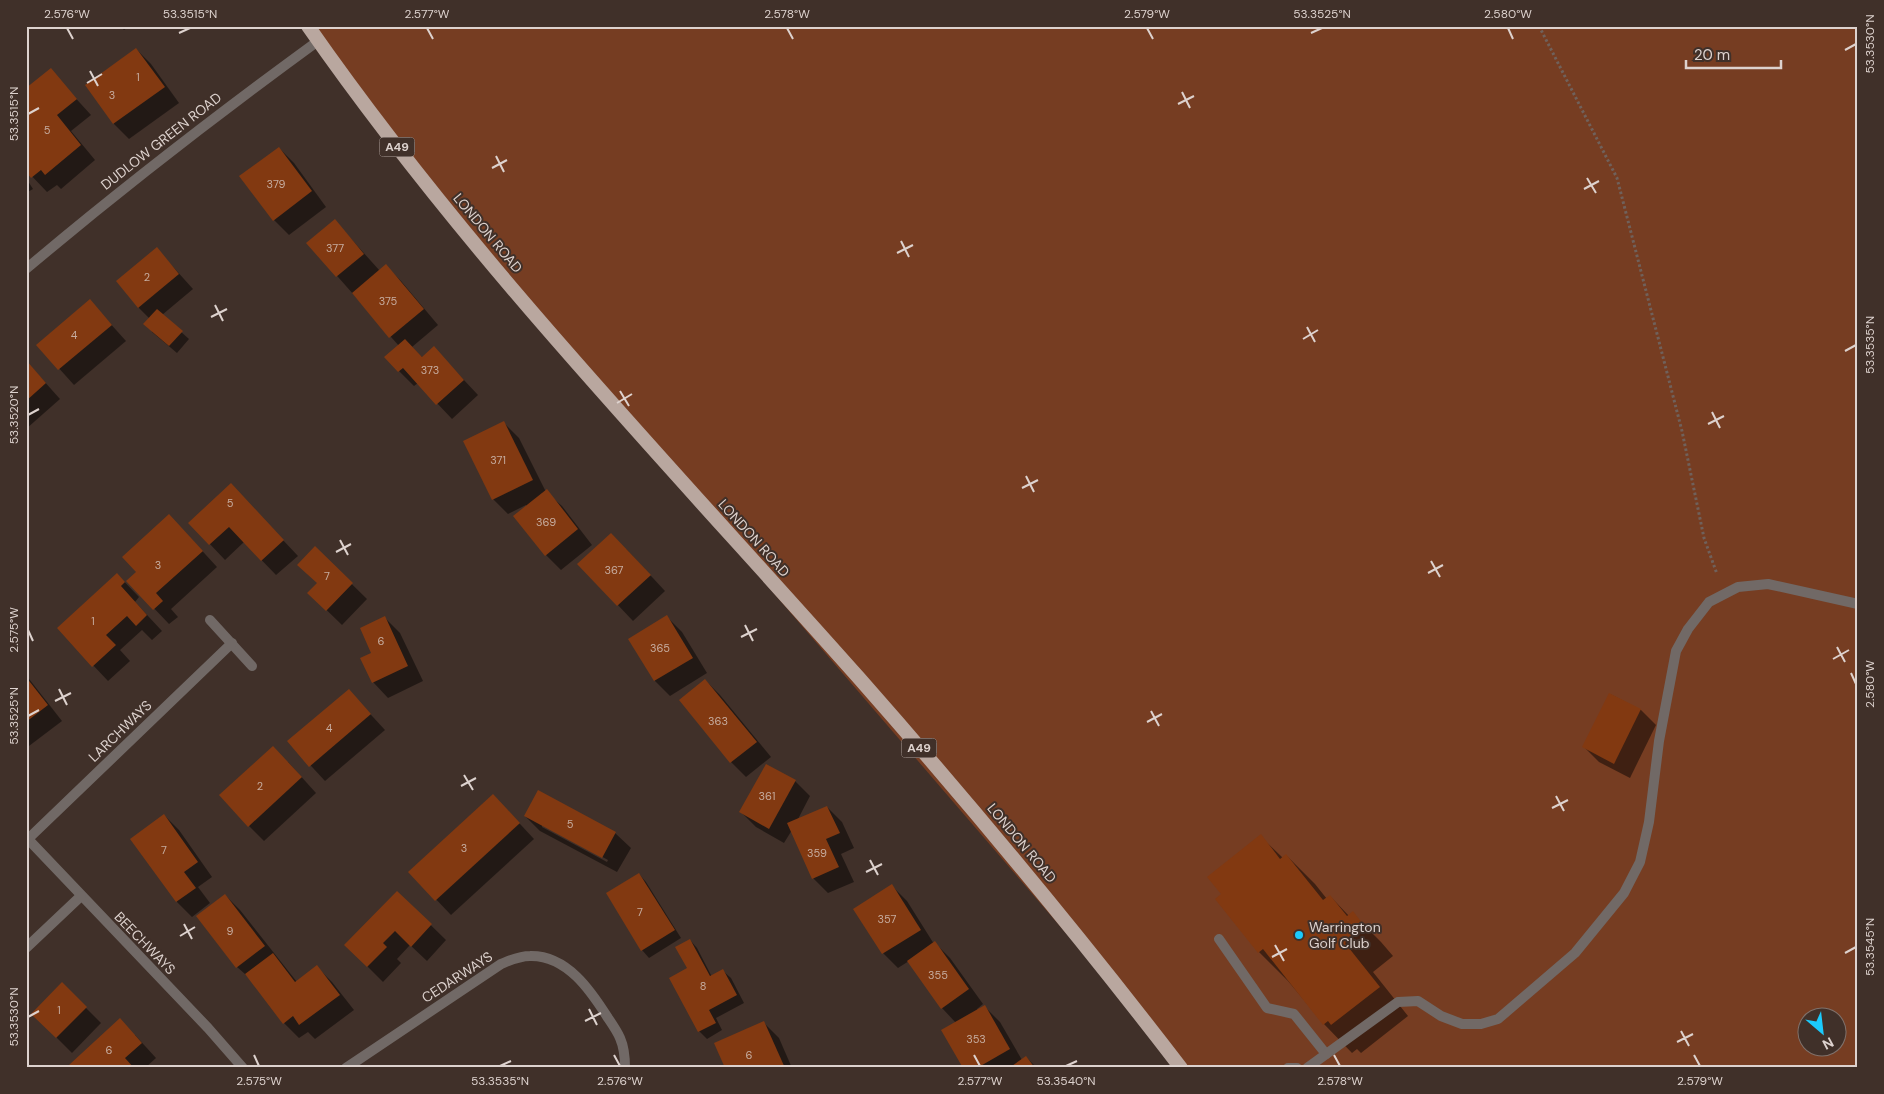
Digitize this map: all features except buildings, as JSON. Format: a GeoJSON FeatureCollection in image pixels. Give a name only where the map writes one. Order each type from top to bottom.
{"type":"FeatureCollection","features":[{"type":"Feature","properties":{"kind":"highway","name":"LONDON ROAD"},"geometry":{"type":"LineString","coordinates":[[308,26],[409,163],[542,323],[637,433],[858,678],[983,822],[1118,986],[1181,1068]]}},
{"type":"Feature","properties":{"kind":"street","name":"DUDLOW GREEN ROAD"},"geometry":{"type":"LineString","coordinates":[[26,269],[156,162],[318,41]]}},
{"type":"Feature","properties":{"kind":"street"},"geometry":{"type":"LineString","coordinates":[[1307,1068],[1398,1002],[1418,1001],[1441,1016],[1462,1024],[1481,1024],[1498,1019],[1575,953],[1624,893],[1640,862],[1649,822],[1659,741],[1676,651],[1688,629],[1709,602],[1738,587],[1768,584],[1858,604]]}},
{"type":"Feature","properties":{"kind":"street"},"geometry":{"type":"LineString","coordinates":[[210,620],[252,666]]}},
{"type":"Feature","properties":{"kind":"street","name":"LARCHWAYS"},"geometry":{"type":"LineString","coordinates":[[27,838],[232,643]]}},
{"type":"Feature","properties":{"kind":"street","name":"BEECHWAYS"},"geometry":{"type":"LineString","coordinates":[[27,838],[244,1068]]}},
{"type":"Feature","properties":{"kind":"street"},"geometry":{"type":"LineString","coordinates":[[26,948],[81,896]]}},
{"type":"Feature","properties":{"kind":"street"},"geometry":{"type":"LineString","coordinates":[[1219,939],[1267,1008],[1294,1014],[1326,1054]]}},
{"type":"Feature","properties":{"kind":"street","name":"CEDARWAYS"},"geometry":{"type":"LineString","coordinates":[[346,1068],[501,964],[516,958],[532,956],[546,959],[563,967],[581,980],[593,994],[620,1037],[625,1053],[625,1068]]}},
{"type":"Feature","properties":{"kind":"street"},"geometry":{"type":"LineString","coordinates":[[1288,1068],[1297,1068]]}},
{"type":"Feature","properties":{"kind":"path"},"geometry":{"type":"LineString","coordinates":[[1539,26],[1617,178],[1682,431],[1704,538],[1724,594]]}},
{"type":"Feature","properties":{"kind":"shaded area","name":"Warrington Golf Club"},"geometry":{"type":"Polygon","coordinates":[[[308,26],[1858,26],[1858,1068],[1182,1068],[587,376],[308,26]]]}},
{"type":"Feature","properties":{"kind":"place","name":"Warrington Golf Club"},"geometry":{"type":"Point","coordinates":[1299,935]}}]}
